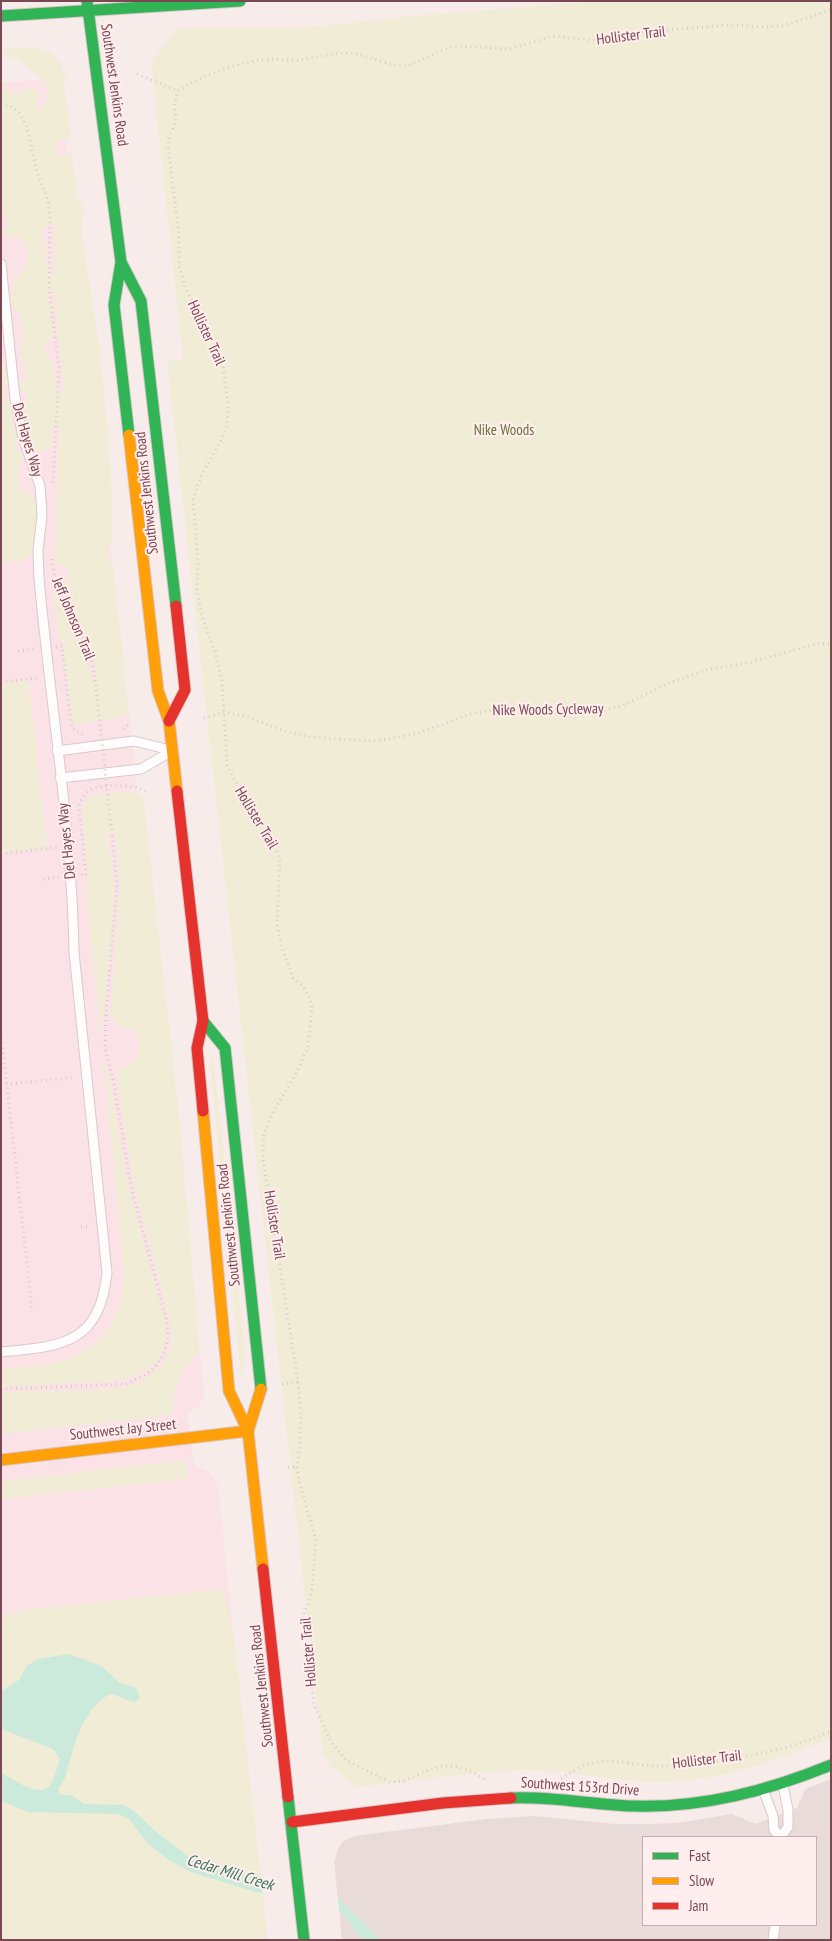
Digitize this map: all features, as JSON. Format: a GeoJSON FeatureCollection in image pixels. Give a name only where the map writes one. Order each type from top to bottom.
{"type":"FeatureCollection","features":[{"type":"Feature","properties":{"kind":"main road"},"geometry":{"type":"LineString","coordinates":[[1,16],[88,6],[240,1]]}},
{"type":"Feature","properties":{"kind":"main road","name":"Southwest Jenkins Road"},"geometry":{"type":"LineString","coordinates":[[88,6],[121,262],[114,305],[115,314],[158,691],[169,721],[203,1021],[197,1048],[229,1391],[248,1431],[305,1939]]}},
{"type":"Feature","properties":{"kind":"main road","name":"Southwest Jenkins Road"},"geometry":{"type":"LineString","coordinates":[[121,262],[141,301],[184,680],[184,690],[169,721]]}},
{"type":"Feature","properties":{"kind":"main road","name":"Southwest Jenkins Road"},"geometry":{"type":"LineString","coordinates":[[203,1021],[224,1048],[227,1068],[262,1387],[248,1431]]}},
{"type":"Feature","properties":{"kind":"main road","name":"Southwest Jay Street"},"geometry":{"type":"LineString","coordinates":[[1,1460],[248,1431]]}},
{"type":"Feature","properties":{"kind":"main road","name":"Southwest 153rd Drive"},"geometry":{"type":"LineString","coordinates":[[292,1822],[501,1798],[555,1798],[634,1806],[684,1806],[722,1801],[763,1790],[831,1765]]}},
{"type":"Feature","properties":{"kind":"lane","name":"Del Hayes Way"},"geometry":{"type":"LineString","coordinates":[[1,264],[14,398],[24,441],[40,486],[42,515],[38,550],[46,648],[73,904],[74,952],[107,1273],[103,1296],[94,1318],[74,1338],[61,1344],[46,1347],[1,1352]]}},
{"type":"Feature","properties":{"kind":"lane"},"geometry":{"type":"LineString","coordinates":[[57,751],[134,742],[172,750]]}},
{"type":"Feature","properties":{"kind":"lane"},"geometry":{"type":"LineString","coordinates":[[60,778],[141,769],[172,750]]}},
{"type":"Feature","properties":{"kind":"lane"},"geometry":{"type":"LineString","coordinates":[[782,1784],[788,1810],[788,1827],[782,1836]]}},
{"type":"Feature","properties":{"kind":"lane"},"geometry":{"type":"LineString","coordinates":[[763,1790],[773,1816],[774,1830],[780,1836]]}},
{"type":"Feature","properties":{"kind":"lane"},"geometry":{"type":"LineString","coordinates":[[774,1940],[775,1926]]}},
{"type":"Feature","properties":{"kind":"path","name":"Hollister Trail"},"geometry":{"type":"LineString","coordinates":[[488,1781],[456,1766],[442,1766],[404,1781],[390,1782],[347,1761],[332,1742],[314,1704],[304,1612],[309,1603],[312,1588],[316,1541],[302,1494],[297,1467],[301,1425],[298,1382],[263,1159],[264,1135],[272,1114],[297,1072],[308,1047],[312,1007],[310,997],[303,986],[293,978],[281,945],[277,924],[280,862],[275,843],[249,807],[227,765],[222,681],[215,651],[201,612],[197,589],[198,562],[193,504],[197,486],[226,428],[229,410],[223,367],[217,349],[185,287],[179,266],[179,226],[168,146],[168,140],[176,122],[174,106],[178,91],[196,80],[216,71],[268,60],[294,61],[332,54],[353,53],[407,66],[450,48],[460,46],[509,49],[553,36],[609,41],[643,32],[728,25],[768,27],[786,25],[831,10]]}},
{"type":"Feature","properties":{"kind":"path"},"geometry":{"type":"LineString","coordinates":[[137,74],[178,91]]}},
{"type":"Feature","properties":{"kind":"path"},"geometry":{"type":"LineString","coordinates":[[1,105],[12,107],[19,113],[27,126],[38,176],[48,200],[50,215],[49,286],[58,367],[54,489]]}},
{"type":"Feature","properties":{"kind":"path","name":"Jeff Johnson Trail"},"geometry":{"type":"LineString","coordinates":[[52,556],[54,575],[61,594],[84,637],[92,658],[118,885],[105,1030],[105,1048],[108,1059]]}},
{"type":"Feature","properties":{"kind":"path","name":"Nike Woods Cycleway"},"geometry":{"type":"LineString","coordinates":[[204,718],[224,712],[247,717],[288,732],[311,737],[368,741],[384,740],[419,733],[473,713],[492,710],[512,708],[548,712],[596,712],[622,706],[669,683],[707,670],[751,662],[816,644],[831,643]]}},
{"type":"Feature","properties":{"kind":"path"},"geometry":{"type":"LineString","coordinates":[[18,651],[62,646],[70,724],[84,736],[90,736]]}},
{"type":"Feature","properties":{"kind":"path"},"geometry":{"type":"LineString","coordinates":[[1,682],[36,678]]}},
{"type":"Feature","properties":{"kind":"path"},"geometry":{"type":"LineString","coordinates":[[118,731],[129,724]]}},
{"type":"Feature","properties":{"kind":"path"},"geometry":{"type":"LineString","coordinates":[[96,735],[108,734]]}},
{"type":"Feature","properties":{"kind":"path"},"geometry":{"type":"LineString","coordinates":[[86,875],[79,808],[82,798],[96,788],[139,787],[147,792]]}},
{"type":"Feature","properties":{"kind":"path"},"geometry":{"type":"LineString","coordinates":[[1,854],[54,848]]}},
{"type":"Feature","properties":{"kind":"path"},"geometry":{"type":"LineString","coordinates":[[1,1033],[32,1310]]}},
{"type":"Feature","properties":{"kind":"path"},"geometry":{"type":"LineString","coordinates":[[1,1085],[86,1076]]}},
{"type":"Feature","properties":{"kind":"path"},"geometry":{"type":"LineString","coordinates":[[279,1385],[298,1382]]}},
{"type":"Feature","properties":{"kind":"path"},"geometry":{"type":"LineString","coordinates":[[288,1468],[297,1467]]}},
{"type":"Feature","properties":{"kind":"path","name":"Hollister Trail"},"geometry":{"type":"LineString","coordinates":[[558,1780],[591,1763],[606,1761],[660,1766],[715,1760],[781,1748],[831,1731]]}},
{"type":"Feature","properties":{"kind":"shaded area"},"geometry":{"type":"Polygon","coordinates":[[[49,79],[59,83],[204,1391],[204,1396],[199,1406],[188,1414],[194,1465],[209,1472],[218,1486],[247,1767],[1,1940],[1,83],[49,79]]]}},
{"type":"Feature","properties":{"kind":"shaded area"},"geometry":{"type":"Polygon","coordinates":[[[831,1779],[831,1940],[342,1940],[334,1861],[340,1845],[354,1836],[487,1819],[535,1816],[615,1824],[645,1824],[677,1823],[732,1814],[755,1824],[797,1808],[805,1789],[831,1779]]]}},
{"type":"Feature","properties":{"kind":"green space","name":"Nike Woods"},"geometry":{"type":"Polygon","coordinates":[[[597,1],[831,1],[831,1739],[736,1772],[688,1780],[663,1782],[636,1781],[557,1771],[531,1770],[465,1774],[357,1787],[328,1764],[327,1757],[323,1757],[167,361],[183,359],[151,62],[177,28],[289,28],[322,26],[413,16],[597,1]]]}},
{"type":"Feature","properties":{"kind":"green space"},"geometry":{"type":"Polygon","coordinates":[[[32,48],[46,51],[60,63],[65,75],[66,82],[64,83],[71,135],[69,138],[59,140],[56,145],[58,153],[62,155],[72,153],[78,203],[82,204],[84,211],[81,223],[82,235],[100,351],[111,468],[112,538],[107,554],[113,568],[126,678],[124,679],[128,710],[125,717],[77,724],[73,722],[71,717],[63,642],[59,642],[52,579],[83,644],[92,680],[98,680],[91,649],[62,584],[70,575],[69,571],[55,561],[59,427],[51,428],[51,447],[45,451],[38,451],[32,447],[29,439],[30,431],[23,415],[27,404],[26,393],[18,388],[16,383],[25,380],[26,376],[21,355],[24,337],[19,313],[8,301],[9,296],[14,292],[13,281],[25,266],[28,257],[21,240],[6,236],[4,233],[10,217],[1,217],[1,79],[5,88],[11,93],[22,92],[28,88],[37,91],[40,101],[36,105],[38,111],[44,105],[49,93],[45,84],[31,69],[1,49],[32,48]],[[49,224],[43,231],[42,236],[47,246],[46,263],[53,279],[54,225],[49,224]],[[54,289],[46,295],[55,306],[50,318],[54,328],[54,337],[45,342],[45,346],[53,365],[57,390],[61,397],[63,383],[54,289]]]}},
{"type":"Feature","properties":{"kind":"green space"},"geometry":{"type":"Polygon","coordinates":[[[1,361],[9,379],[5,392],[11,406],[13,428],[20,431],[20,438],[17,440],[16,448],[24,454],[18,471],[19,485],[35,502],[40,541],[32,554],[20,563],[12,558],[2,566],[1,361]]]}},
{"type":"Feature","properties":{"kind":"green space"},"geometry":{"type":"Polygon","coordinates":[[[29,681],[47,848],[1,853],[1,684],[29,681]]]}},
{"type":"Feature","properties":{"kind":"green space"},"geometry":{"type":"Polygon","coordinates":[[[131,791],[140,795],[144,801],[178,1105],[200,1351],[181,1374],[174,1394],[173,1410],[169,1415],[1,1434],[1,1392],[86,1390],[129,1385],[145,1378],[159,1368],[168,1353],[172,1341],[168,1314],[135,1191],[116,1075],[121,1068],[135,1060],[139,1048],[139,1038],[136,1032],[116,1024],[110,1016],[120,890],[115,833],[108,834],[115,898],[102,1030],[100,1031],[85,880],[88,879],[82,805],[93,795],[131,791]]]}},
{"type":"Feature","properties":{"kind":"green space"},"geometry":{"type":"Polygon","coordinates":[[[209,1049],[214,1068],[246,1360],[241,1378],[209,1049]]]}},
{"type":"Feature","properties":{"kind":"green space"},"geometry":{"type":"Polygon","coordinates":[[[103,1060],[106,1065],[111,1088],[126,1175],[166,1325],[164,1345],[159,1360],[149,1370],[123,1380],[1,1387],[1,1369],[58,1362],[80,1354],[102,1336],[111,1325],[117,1312],[124,1284],[124,1269],[103,1060]]]}},
{"type":"Feature","properties":{"kind":"green space"},"geometry":{"type":"Polygon","coordinates":[[[177,1461],[186,1462],[188,1479],[1,1499],[1,1481],[177,1461]]]}},
{"type":"Feature","properties":{"kind":"green space"},"geometry":{"type":"Polygon","coordinates":[[[223,1589],[234,1635],[268,1940],[1,1940],[1,1619],[23,1610],[223,1589]]]}},
{"type":"Feature","properties":{"kind":"water","name":"Cedar Mill Creek"},"geometry":{"type":"Polygon","coordinates":[[[69,1654],[100,1665],[120,1683],[136,1688],[140,1698],[135,1702],[110,1694],[102,1699],[89,1713],[77,1738],[65,1777],[58,1789],[60,1794],[73,1796],[84,1804],[124,1805],[133,1810],[154,1830],[189,1857],[207,1864],[233,1872],[281,1879],[337,1896],[381,1940],[361,1940],[342,1914],[316,1904],[255,1892],[191,1872],[167,1859],[147,1843],[129,1819],[119,1814],[28,1812],[1,1801],[1,1772],[32,1789],[44,1789],[53,1780],[60,1759],[54,1750],[1,1729],[1,1691],[19,1680],[28,1665],[39,1659],[69,1654]]]}},
{"type":"Feature","properties":{"kind":"pier"},"geometry":{"type":"Polygon","coordinates":[[[261,1874],[321,1886],[337,1893],[340,1916],[316,1906],[263,1895],[261,1874]]]}},
{"type":"Feature","properties":{"kind":"traffic: fast"},"geometry":{"type":"LineString","coordinates":[[87,1],[121,262],[114,305],[129,435]]}},
{"type":"Feature","properties":{"kind":"traffic: fast"},"geometry":{"type":"LineString","coordinates":[[1,16],[240,1]]}},
{"type":"Feature","properties":{"kind":"traffic: fast"},"geometry":{"type":"LineString","coordinates":[[121,262],[141,301],[176,606]]}},
{"type":"Feature","properties":{"kind":"traffic: fast"},"geometry":{"type":"LineString","coordinates":[[203,1021],[225,1048],[261,1389]]}},
{"type":"Feature","properties":{"kind":"traffic: fast"},"geometry":{"type":"LineString","coordinates":[[511,1798],[542,1798],[634,1806],[685,1804],[710,1801],[759,1790],[831,1765]]}},
{"type":"Feature","properties":{"kind":"traffic: fast"},"geometry":{"type":"LineString","coordinates":[[288,1797],[304,1940]]}},
{"type":"Feature","properties":{"kind":"traffic: slow"},"geometry":{"type":"LineString","coordinates":[[129,435],[158,691],[169,721],[177,791]]}},
{"type":"Feature","properties":{"kind":"traffic: slow"},"geometry":{"type":"LineString","coordinates":[[203,1111],[229,1391],[248,1431],[261,1389]]}},
{"type":"Feature","properties":{"kind":"traffic: slow"},"geometry":{"type":"LineString","coordinates":[[1,1460],[248,1431],[263,1569]]}},
{"type":"Feature","properties":{"kind":"traffic: jam"},"geometry":{"type":"LineString","coordinates":[[169,721],[185,690],[176,606]]}},
{"type":"Feature","properties":{"kind":"traffic: jam"},"geometry":{"type":"LineString","coordinates":[[177,791],[203,1021],[197,1048],[203,1111]]}},
{"type":"Feature","properties":{"kind":"traffic: jam"},"geometry":{"type":"LineString","coordinates":[[263,1569],[288,1797]]}},
{"type":"Feature","properties":{"kind":"traffic: jam"},"geometry":{"type":"LineString","coordinates":[[292,1822],[443,1803],[511,1798]]}}]}
